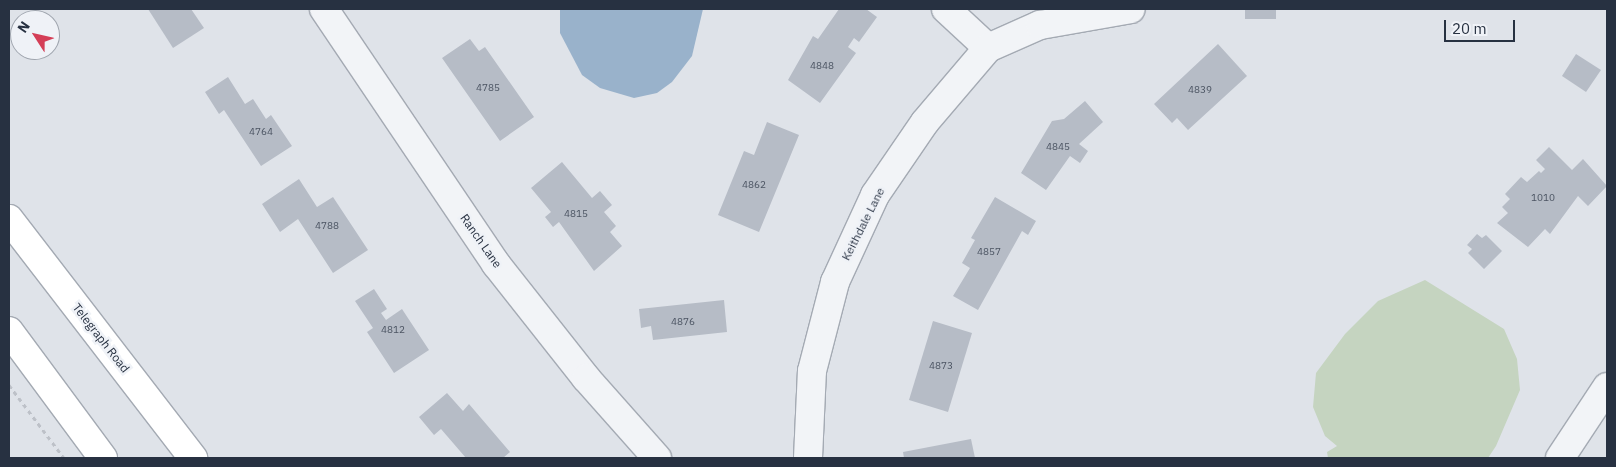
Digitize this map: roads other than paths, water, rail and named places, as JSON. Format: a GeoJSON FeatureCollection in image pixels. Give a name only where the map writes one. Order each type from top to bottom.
{"type":"FeatureCollection","features":[{"type":"Feature","properties":{"kind":"highway","name":"Telegraph Road"},"geometry":{"type":"LineString","coordinates":[[9,219],[193,458]]}},
{"type":"Feature","properties":{"kind":"highway"},"geometry":{"type":"LineString","coordinates":[[9,330],[103,458]]}},
{"type":"Feature","properties":{"kind":"street","name":"Ranch Lane"},"geometry":{"type":"LineString","coordinates":[[324,9],[496,264],[586,378],[657,458]]}},
{"type":"Feature","properties":{"kind":"street"},"geometry":{"type":"LineString","coordinates":[[946,9],[988,48],[1048,17],[1131,9]]}},
{"type":"Feature","properties":{"kind":"street","name":"Keithdale Lane"},"geometry":{"type":"LineString","coordinates":[[808,458],[812,370],[835,282],[854,238],[875,195],[925,122],[988,48]]}},
{"type":"Feature","properties":{"kind":"street"},"geometry":{"type":"LineString","coordinates":[[1560,458],[1607,388]]}},
{"type":"Feature","properties":{"kind":"water"},"geometry":{"type":"Polygon","coordinates":[[[560,9],[703,9],[692,56],[672,82],[657,93],[634,98],[600,88],[582,75],[560,33],[560,9]]]}}]}
